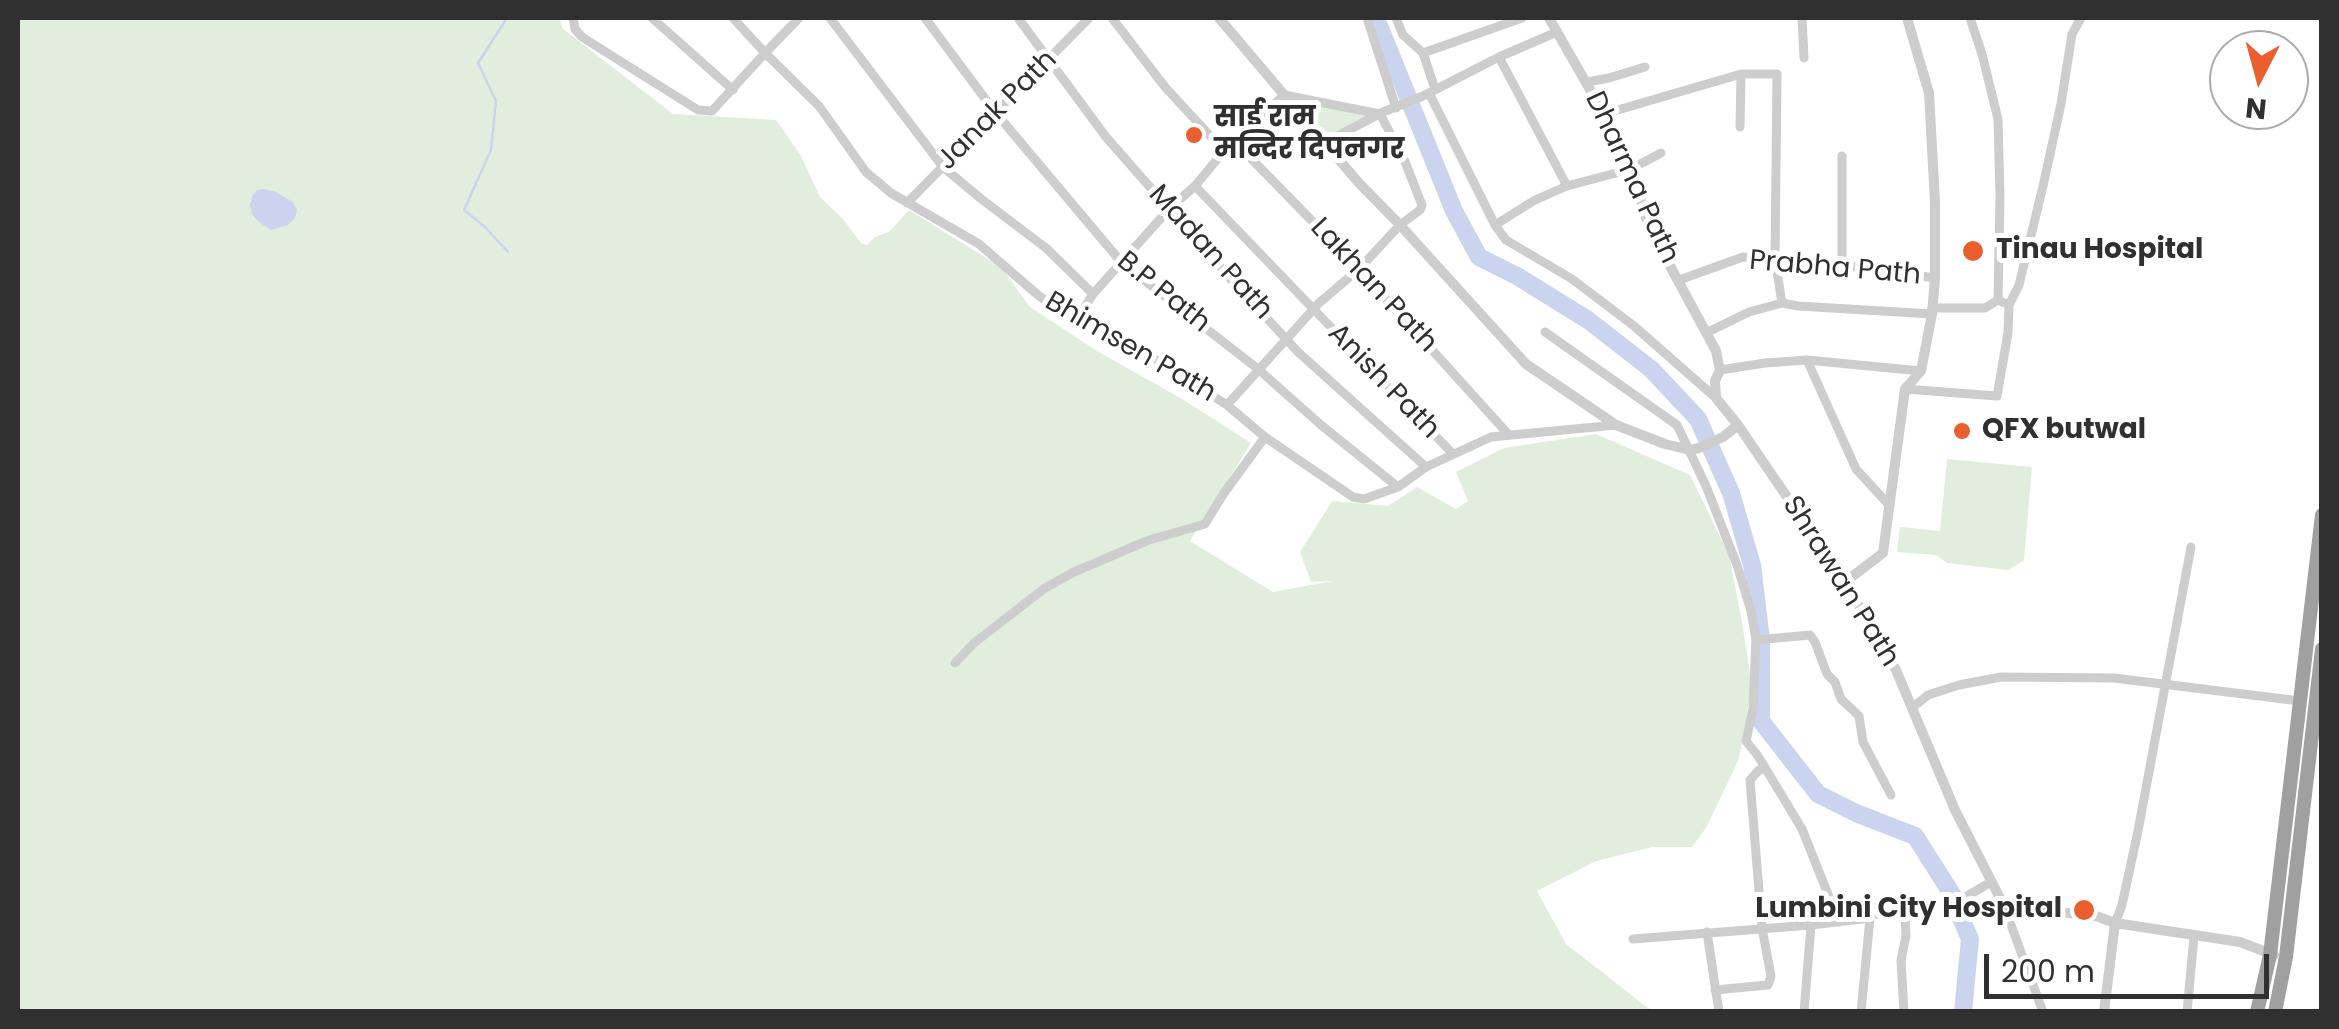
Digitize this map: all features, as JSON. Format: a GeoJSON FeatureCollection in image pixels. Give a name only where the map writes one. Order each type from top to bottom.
{"type":"FeatureCollection","features":[{"type":"Feature","properties":{"kind":"highway"},"geometry":{"type":"LineString","coordinates":[[2275,1012],[2300,700],[2322,514]]}},
{"type":"Feature","properties":{"kind":"highway"},"geometry":{"type":"LineString","coordinates":[[2258,1012],[2278,956],[2314,771],[2322,648]]}},
{"type":"Feature","properties":{"kind":"street"},"geometry":{"type":"LineString","coordinates":[[572,18],[574,29],[582,37],[698,110],[712,110],[799,18]]}},
{"type":"Feature","properties":{"kind":"street"},"geometry":{"type":"LineString","coordinates":[[652,18],[733,90]]}},
{"type":"Feature","properties":{"kind":"street","name":"Bhimsen Path"},"geometry":{"type":"LineString","coordinates":[[733,18],[819,106],[866,172],[907,204],[979,244],[1076,322],[1155,358],[1228,405],[1266,437],[1353,497],[1364,499],[1398,487],[1426,467],[1491,437],[1616,425]]}},
{"type":"Feature","properties":{"kind":"street"},"geometry":{"type":"LineString","coordinates":[[830,18],[944,167],[1046,248],[1094,294]]}},
{"type":"Feature","properties":{"kind":"street","name":"B.P Path"},"geometry":{"type":"LineString","coordinates":[[925,18],[995,112],[1122,263],[1258,369],[1320,426],[1398,487]]}},
{"type":"Feature","properties":{"kind":"street","name":"Madan Path"},"geometry":{"type":"LineString","coordinates":[[1018,18],[1106,137],[1298,352],[1426,467]]}},
{"type":"Feature","properties":{"kind":"street","name":"Janak Path"},"geometry":{"type":"LineString","coordinates":[[907,204],[1089,18]]}},
{"type":"Feature","properties":{"kind":"street"},"geometry":{"type":"LineString","coordinates":[[1112,18],[1165,87],[1224,150]]}},
{"type":"Feature","properties":{"kind":"street"},"geometry":{"type":"LineString","coordinates":[[1219,18],[1358,182],[1526,364],[1616,425],[1665,444],[1694,449],[1723,437],[1738,425]]}},
{"type":"Feature","properties":{"kind":"street"},"geometry":{"type":"LineString","coordinates":[[1367,18],[1396,108]]}},
{"type":"Feature","properties":{"kind":"street","name":"Shrawan Path"},"geometry":{"type":"LineString","coordinates":[[1396,18],[1403,34],[1423,53],[1429,93],[1506,240],[1572,279],[1634,326],[1716,398],[1738,425],[1845,582],[1896,670],[1954,810],[2004,906]]}},
{"type":"Feature","properties":{"kind":"street"},"geometry":{"type":"LineString","coordinates":[[1423,53],[1522,18]]}},
{"type":"Feature","properties":{"kind":"street","name":"Dharma Path"},"geometry":{"type":"LineString","coordinates":[[1549,18],[1604,114],[1631,169],[1649,228],[1708,332],[1720,370],[1715,381],[1716,398]]}},
{"type":"Feature","properties":{"kind":"street"},"geometry":{"type":"LineString","coordinates":[[1802,18],[1804,58]]}},
{"type":"Feature","properties":{"kind":"street"},"geometry":{"type":"LineString","coordinates":[[1845,582],[1883,553],[1905,389],[1921,371],[1932,311],[1935,202],[1929,93],[1907,18]]}},
{"type":"Feature","properties":{"kind":"street"},"geometry":{"type":"LineString","coordinates":[[1970,18],[1998,119],[1998,300]]}},
{"type":"Feature","properties":{"kind":"street"},"geometry":{"type":"LineString","coordinates":[[1905,389],[1997,396],[2009,304],[2019,285],[2061,104],[2072,34],[2081,18]]}},
{"type":"Feature","properties":{"kind":"street"},"geometry":{"type":"LineString","coordinates":[[1324,142],[1498,56],[1557,32]]}},
{"type":"Feature","properties":{"kind":"street"},"geometry":{"type":"LineString","coordinates":[[1498,56],[1567,186]]}},
{"type":"Feature","properties":{"kind":"street"},"geometry":{"type":"LineString","coordinates":[[1587,82],[1645,67]]}},
{"type":"Feature","properties":{"kind":"street"},"geometry":{"type":"LineString","coordinates":[[1604,114],[1742,74],[1777,74],[1775,259],[1782,303]]}},
{"type":"Feature","properties":{"kind":"street"},"geometry":{"type":"LineString","coordinates":[[1740,127],[1742,74]]}},
{"type":"Feature","properties":{"kind":"street"},"geometry":{"type":"LineString","coordinates":[[1284,95],[1380,114]]}},
{"type":"Feature","properties":{"kind":"street"},"geometry":{"type":"LineString","coordinates":[[1076,322],[1094,294],[1170,208],[1195,186],[1224,150],[1284,95]]}},
{"type":"Feature","properties":{"kind":"street"},"geometry":{"type":"LineString","coordinates":[[1228,405],[1313,311],[1422,206],[1404,159],[1380,114]]}},
{"type":"Feature","properties":{"kind":"street","name":"Lakhan Path"},"geometry":{"type":"LineString","coordinates":[[1234,141],[1359,268],[1508,434]]}},
{"type":"Feature","properties":{"kind":"street"},"geometry":{"type":"LineString","coordinates":[[1495,225],[1567,186],[1631,169],[1661,153]]}},
{"type":"Feature","properties":{"kind":"street"},"geometry":{"type":"LineString","coordinates":[[1842,156],[1842,265]]}},
{"type":"Feature","properties":{"kind":"street","name":"Anish Path"},"geometry":{"type":"LineString","coordinates":[[1195,186],[1454,454]]}},
{"type":"Feature","properties":{"kind":"street","name":"Prabha Path"},"geometry":{"type":"LineString","coordinates":[[1679,280],[1743,257],[1935,278]]}},
{"type":"Feature","properties":{"kind":"street"},"geometry":{"type":"LineString","coordinates":[[1998,300],[2009,304]]}},
{"type":"Feature","properties":{"kind":"street"},"geometry":{"type":"LineString","coordinates":[[1708,332],[1749,312],[1782,303],[1932,311],[1985,308],[1998,300]]}},
{"type":"Feature","properties":{"kind":"street"},"geometry":{"type":"LineString","coordinates":[[1545,332],[1677,425],[1694,449],[1738,564],[1756,640],[1753,709],[1746,741],[1802,829],[1839,922]]}},
{"type":"Feature","properties":{"kind":"street"},"geometry":{"type":"LineString","coordinates":[[1720,370],[1807,360],[1921,371]]}},
{"type":"Feature","properties":{"kind":"street"},"geometry":{"type":"LineString","coordinates":[[1807,360],[1856,469],[1890,506]]}},
{"type":"Feature","properties":{"kind":"street"},"geometry":{"type":"LineString","coordinates":[[955,663],[974,643],[1045,588],[1149,540],[1206,524],[1266,437]]}},
{"type":"Feature","properties":{"kind":"street"},"geometry":{"type":"LineString","coordinates":[[2104,1012],[2116,922],[2138,831],[2191,547]]}},
{"type":"Feature","properties":{"kind":"street"},"geometry":{"type":"LineString","coordinates":[[1756,640],[1810,635],[1840,699],[1860,716],[1862,742],[1891,796]]}},
{"type":"Feature","properties":{"kind":"street"},"geometry":{"type":"LineString","coordinates":[[1912,708],[1928,696],[1959,685],[2001,677],[2114,678],[2300,700]]}},
{"type":"Feature","properties":{"kind":"street"},"geometry":{"type":"LineString","coordinates":[[1715,990],[1768,984],[1771,976],[1762,928],[1750,780],[1765,768]]}},
{"type":"Feature","properties":{"kind":"street"},"geometry":{"type":"LineString","coordinates":[[1861,1012],[1871,914],[1905,914],[1948,900],[1957,902],[1991,882]]}},
{"type":"Feature","properties":{"kind":"street"},"geometry":{"type":"LineString","coordinates":[[2043,1012],[2004,906],[2096,916],[2240,942],[2278,956]]}},
{"type":"Feature","properties":{"kind":"street"},"geometry":{"type":"LineString","coordinates":[[1904,1012],[1901,960],[1905,914]]}},
{"type":"Feature","properties":{"kind":"street"},"geometry":{"type":"LineString","coordinates":[[1633,939],[1870,918]]}},
{"type":"Feature","properties":{"kind":"street"},"geometry":{"type":"LineString","coordinates":[[1804,1012],[1812,925]]}},
{"type":"Feature","properties":{"kind":"street"},"geometry":{"type":"LineString","coordinates":[[1706,932],[1719,1012]]}},
{"type":"Feature","properties":{"kind":"street"},"geometry":{"type":"LineString","coordinates":[[2188,1012],[2194,936]]}},
{"type":"Feature","properties":{"kind":"green space"},"geometry":{"type":"Polygon","coordinates":[[[18,18],[560,18],[562,28],[673,114],[776,120],[800,154],[820,197],[861,243],[867,245],[889,232],[909,210],[1001,267],[1030,307],[1251,443],[1190,541],[1273,592],[1333,581],[1311,582],[1300,552],[1332,501],[1388,506],[1417,487],[1456,509],[1468,501],[1456,472],[1504,448],[1596,434],[1690,475],[1729,555],[1742,622],[1752,686],[1739,759],[1706,828],[1692,847],[1652,847],[1596,861],[1537,891],[1566,944],[1652,1011],[18,1011],[18,18]]]}},
{"type":"Feature","properties":{"kind":"green space"},"geometry":{"type":"Polygon","coordinates":[[[1284,95],[1383,112],[1324,143],[1284,95]]]}},
{"type":"Feature","properties":{"kind":"green space"},"geometry":{"type":"Polygon","coordinates":[[[1947,459],[2032,467],[2024,560],[2008,570],[1947,563],[1936,555],[1897,552],[1900,527],[1940,531],[1947,459]]]}},
{"type":"Feature","properties":{"kind":"water"},"geometry":{"type":"Polygon","coordinates":[[[264,189],[293,202],[297,210],[288,225],[271,230],[252,214],[252,197],[257,190],[264,189]]]}},
{"type":"Feature","properties":{"kind":"waterway"},"geometry":{"type":"LineString","coordinates":[[507,18],[478,63],[496,101],[491,150],[464,210],[508,252]]}},
{"type":"Feature","properties":{"kind":"waterway"},"geometry":{"type":"LineString","coordinates":[[1376,18],[1454,211],[1479,257],[1588,320],[1651,369],[1698,419],[1731,493],[1752,565],[1761,640],[1761,721],[1818,794],[1915,836],[1957,902],[1970,939],[1963,1012]]}},
{"type":"Feature","properties":{"kind":"place","name":"साई राम मन्दिर दिपनगर"},"geometry":{"type":"Point","coordinates":[1194,135]}},
{"type":"Feature","properties":{"kind":"place","name":"Tinau Hospital"},"geometry":{"type":"Point","coordinates":[1973,251]}},
{"type":"Feature","properties":{"kind":"place","name":"QFX butwal"},"geometry":{"type":"Point","coordinates":[1962,431]}},
{"type":"Feature","properties":{"kind":"place","name":"Lumbini City Hospital"},"geometry":{"type":"Point","coordinates":[2084,910]}}]}
